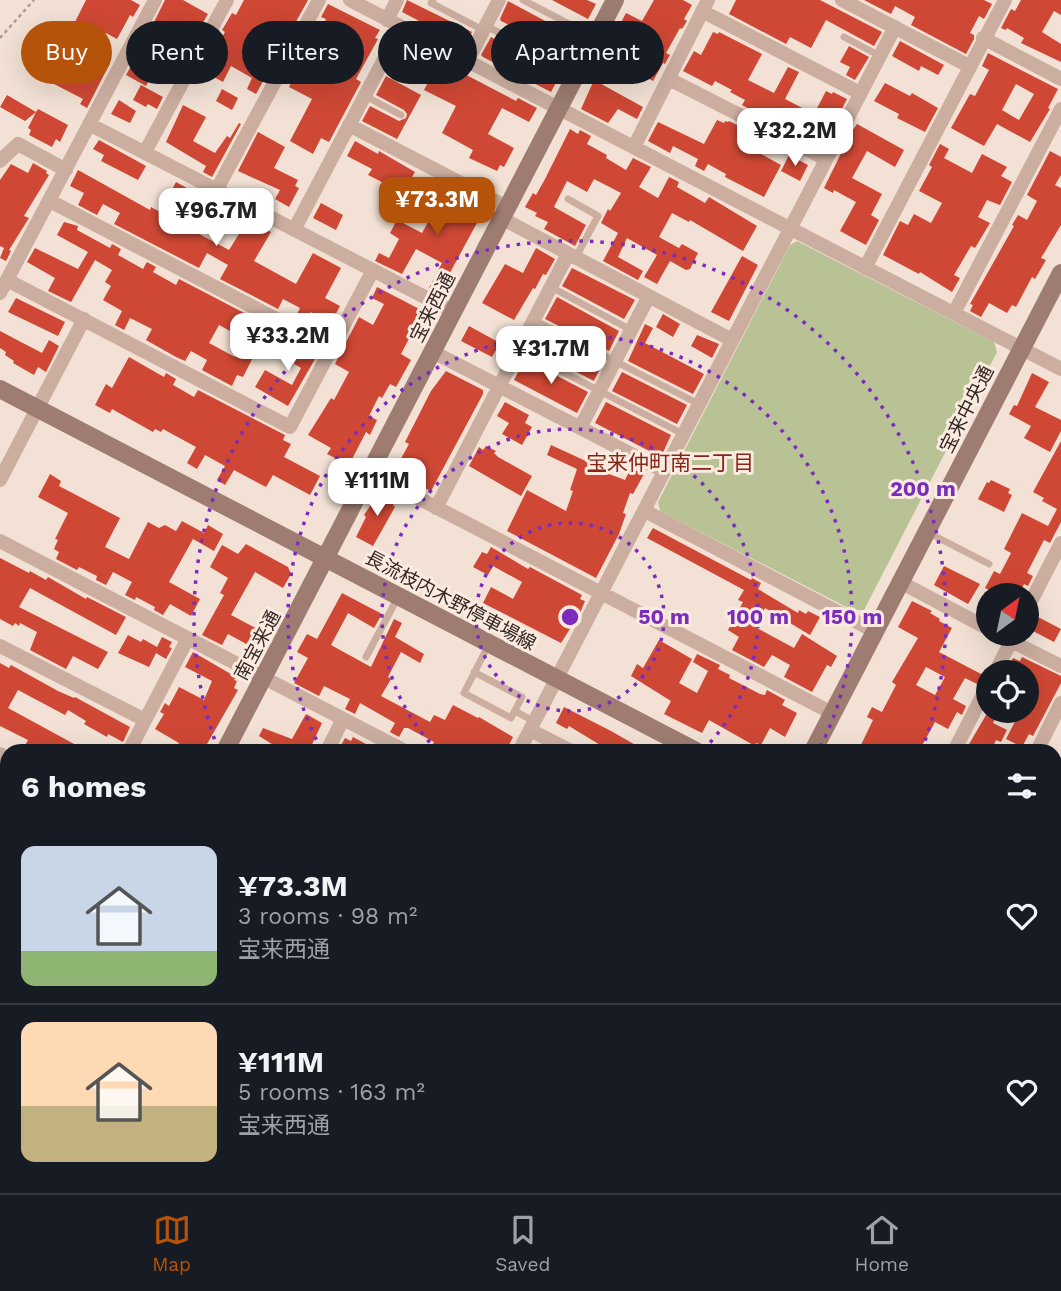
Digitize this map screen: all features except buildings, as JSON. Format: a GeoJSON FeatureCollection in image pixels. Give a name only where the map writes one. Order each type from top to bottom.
{"type":"FeatureCollection","features":[{"type":"Feature","properties":{"kind":"street"},"geometry":{"type":"LineString","coordinates":[[155,0],[4,287],[84,319],[290,427],[373,270]]}},
{"type":"Feature","properties":{"kind":"street"},"geometry":{"type":"LineString","coordinates":[[145,152],[227,0]]}},
{"type":"Feature","properties":{"kind":"street"},"geometry":{"type":"LineString","coordinates":[[217,189],[319,0]]}},
{"type":"Feature","properties":{"kind":"street"},"geometry":{"type":"LineString","coordinates":[[350,0],[387,20],[397,0]]}},
{"type":"Feature","properties":{"kind":"street"},"geometry":{"type":"LineString","coordinates":[[477,43],[499,0]]}},
{"type":"Feature","properties":{"kind":"street","name":"宝来西通"},"geometry":{"type":"LineString","coordinates":[[604,21],[615,0]]}},
{"type":"Feature","properties":{"kind":"street"},"geometry":{"type":"LineString","coordinates":[[842,0],[969,66]]}},
{"type":"Feature","properties":{"kind":"street"},"geometry":{"type":"LineString","coordinates":[[865,268],[1004,0]]}},
{"type":"Feature","properties":{"kind":"street"},"geometry":{"type":"LineString","coordinates":[[634,147],[705,6],[860,93]]}},
{"type":"Feature","properties":{"kind":"street"},"geometry":{"type":"LineString","coordinates":[[523,744],[895,27]]}},
{"type":"Feature","properties":{"kind":"street"},"geometry":{"type":"LineString","coordinates":[[983,38],[1061,79]]}},
{"type":"Feature","properties":{"kind":"street"},"geometry":{"type":"LineString","coordinates":[[477,67],[1061,369]]}},
{"type":"Feature","properties":{"kind":"street"},"geometry":{"type":"LineString","coordinates":[[294,230],[378,70]]}},
{"type":"Feature","properties":{"kind":"street"},"geometry":{"type":"LineString","coordinates":[[668,79],[826,159]]}},
{"type":"Feature","properties":{"kind":"street","name":"宝来西通"},"geometry":{"type":"LineString","coordinates":[[327,559],[572,84]]}},
{"type":"Feature","properties":{"kind":"street"},"geometry":{"type":"LineString","coordinates":[[954,313],[1061,109]]}},
{"type":"Feature","properties":{"kind":"street"},"geometry":{"type":"LineString","coordinates":[[89,124],[454,312]]}},
{"type":"Feature","properties":{"kind":"street"},"geometry":{"type":"LineString","coordinates":[[349,125],[504,213],[572,256],[732,340]]}},
{"type":"Feature","properties":{"kind":"street"},"geometry":{"type":"LineString","coordinates":[[0,161],[18,144],[66,170]]}},
{"type":"Feature","properties":{"kind":"street"},"geometry":{"type":"LineString","coordinates":[[50,201],[332,348]]}},
{"type":"Feature","properties":{"kind":"street"},"geometry":{"type":"LineString","coordinates":[[436,508],[551,287],[572,256]]}},
{"type":"Feature","properties":{"kind":"street","name":"宝来中央通"},"geometry":{"type":"LineString","coordinates":[[816,744],[1060,278]]}},
{"type":"Feature","properties":{"kind":"street"},"geometry":{"type":"LineString","coordinates":[[580,428],[649,296]]}},
{"type":"Feature","properties":{"kind":"street"},"geometry":{"type":"LineString","coordinates":[[0,480],[84,319]]}},
{"type":"Feature","properties":{"kind":"street"},"geometry":{"type":"LineString","coordinates":[[433,352],[664,471]]}},
{"type":"Feature","properties":{"kind":"street","name":"長流枝内木野停車場線"},"geometry":{"type":"LineString","coordinates":[[0,389],[682,744]]}},
{"type":"Feature","properties":{"kind":"street"},"geometry":{"type":"LineString","coordinates":[[370,473],[832,713]]}},
{"type":"Feature","properties":{"kind":"street"},"geometry":{"type":"LineString","coordinates":[[645,511],[874,631]]}},
{"type":"Feature","properties":{"kind":"street"},"geometry":{"type":"LineString","coordinates":[[0,541],[391,744]]}},
{"type":"Feature","properties":{"kind":"street"},"geometry":{"type":"LineString","coordinates":[[1040,584],[1061,543]]}},
{"type":"Feature","properties":{"kind":"street","name":"南宝来通"},"geometry":{"type":"LineString","coordinates":[[229,744],[327,559]]}},
{"type":"Feature","properties":{"kind":"street"},"geometry":{"type":"LineString","coordinates":[[900,582],[976,622]]}},
{"type":"Feature","properties":{"kind":"street"},"geometry":{"type":"LineString","coordinates":[[133,744],[188,638]]}},
{"type":"Feature","properties":{"kind":"street"},"geometry":{"type":"LineString","coordinates":[[0,646],[145,720]]}},
{"type":"Feature","properties":{"kind":"street"},"geometry":{"type":"LineString","coordinates":[[1028,646],[1061,666]]}},
{"type":"Feature","properties":{"kind":"street"},"geometry":{"type":"LineString","coordinates":[[1040,744],[1061,703]]}},
{"type":"Feature","properties":{"kind":"street"},"geometry":{"type":"LineString","coordinates":[[958,744],[976,708]]}},
{"type":"Feature","properties":{"kind":"street"},"geometry":{"type":"LineString","coordinates":[[330,744],[343,719]]}},
{"type":"Feature","properties":{"kind":"street"},"geometry":{"type":"LineString","coordinates":[[532,726],[560,744]]}},
{"type":"Feature","properties":{"kind":"lane"},"geometry":{"type":"LineString","coordinates":[[433,0],[431,3],[491,30]]}},
{"type":"Feature","properties":{"kind":"lane"},"geometry":{"type":"LineString","coordinates":[[523,0],[563,21]]}},
{"type":"Feature","properties":{"kind":"lane"},"geometry":{"type":"LineString","coordinates":[[844,37],[880,56]]}},
{"type":"Feature","properties":{"kind":"lane"},"geometry":{"type":"LineString","coordinates":[[364,96],[401,115]]}},
{"type":"Feature","properties":{"kind":"lane"},"geometry":{"type":"LineString","coordinates":[[568,199],[598,216],[572,256]]}},
{"type":"Feature","properties":{"kind":"lane"},"geometry":{"type":"LineString","coordinates":[[551,287],[631,330]]}},
{"type":"Feature","properties":{"kind":"lane"},"geometry":{"type":"LineString","coordinates":[[534,319],[698,404]]}},
{"type":"Feature","properties":{"kind":"lane"},"geometry":{"type":"LineString","coordinates":[[518,349],[683,434]]}},
{"type":"Feature","properties":{"kind":"lane"},"geometry":{"type":"LineString","coordinates":[[926,532],[989,565]]}},
{"type":"Feature","properties":{"kind":"lane"},"geometry":{"type":"LineString","coordinates":[[366,657],[398,596]]}},
{"type":"Feature","properties":{"kind":"lane"},"geometry":{"type":"LineString","coordinates":[[474,673],[522,697],[511,718],[464,693],[474,673],[489,644]]}},
{"type":"Feature","properties":{"kind":"lane"},"geometry":{"type":"LineString","coordinates":[[515,711],[532,726]]}},
{"type":"Feature","properties":{"kind":"path"},"geometry":{"type":"LineString","coordinates":[[0,38],[34,0]]}},
{"type":"Feature","properties":{"kind":"green space"},"geometry":{"type":"Polygon","coordinates":[[[797,241],[994,342],[997,352],[864,610],[852,610],[660,511],[658,502],[790,245],[797,241]]]}},
{"type":"Feature","properties":{"kind":"district","name":"宝来仲町南二丁目"},"geometry":{"type":"Point","coordinates":[670,463]}}]}
